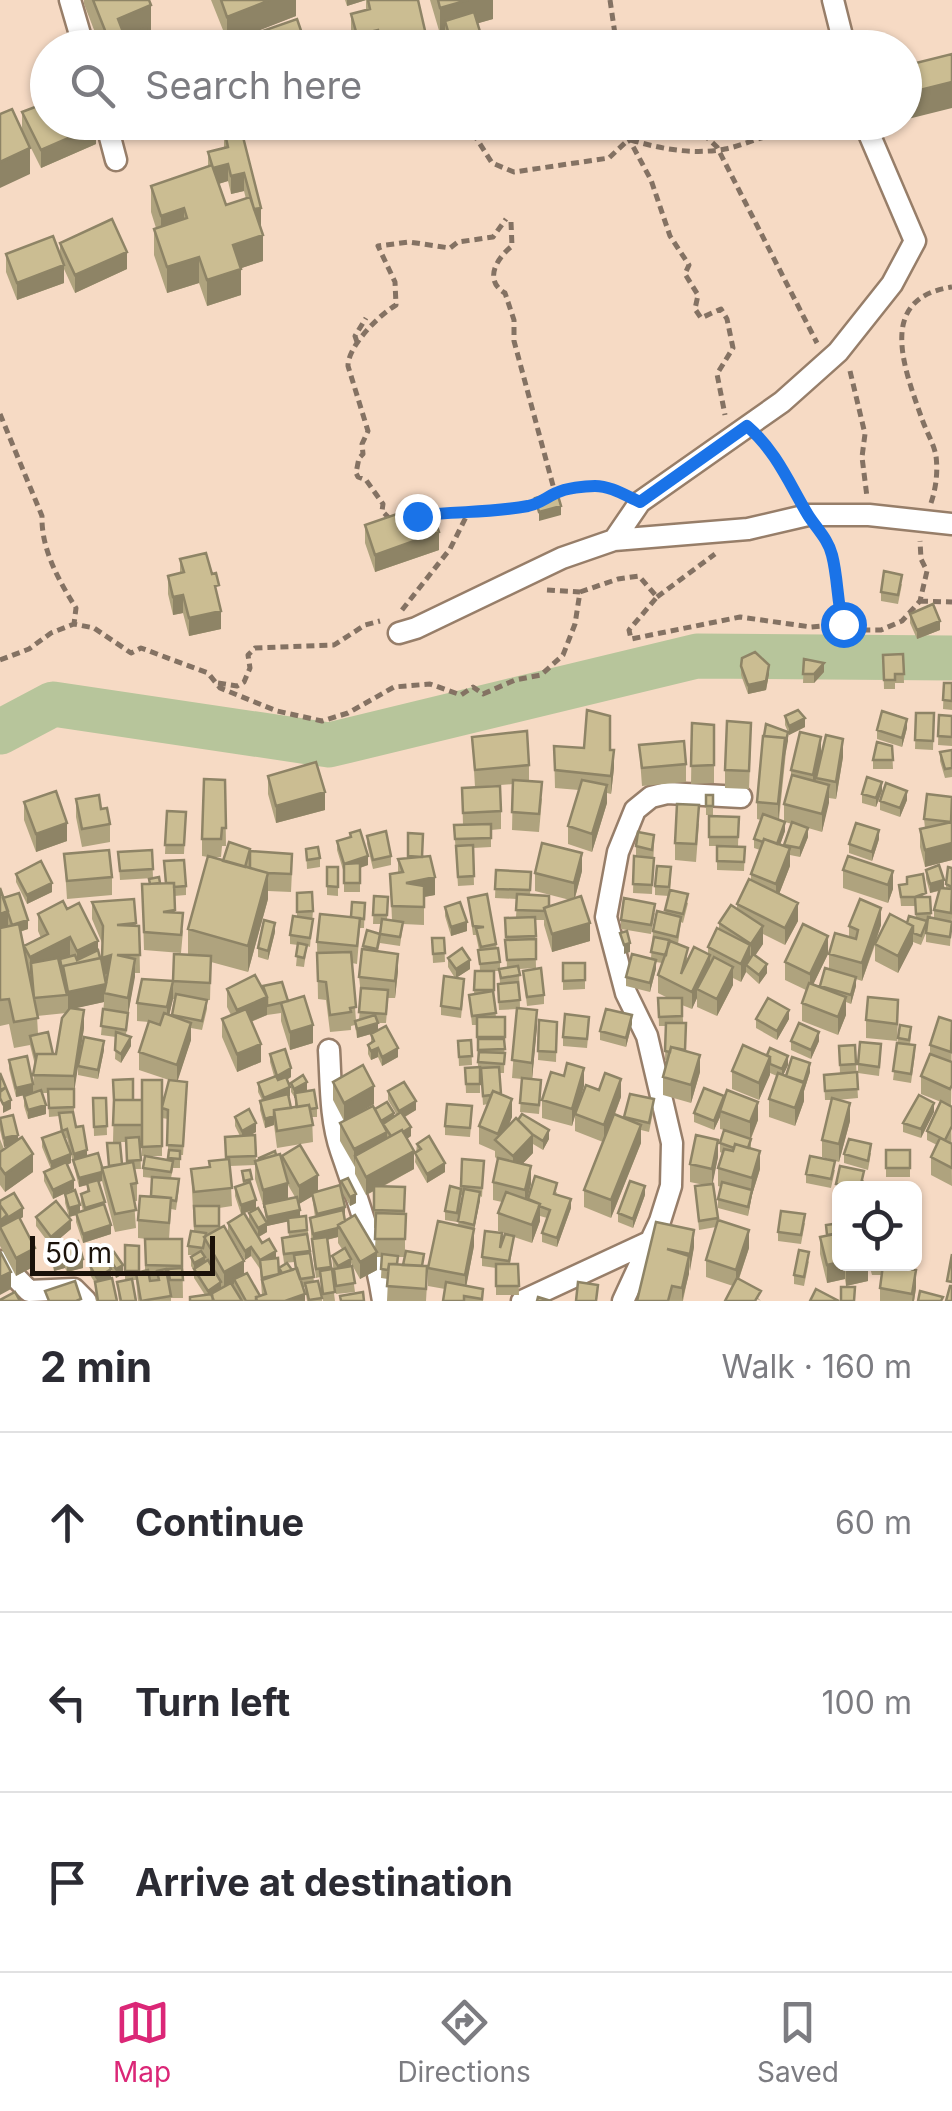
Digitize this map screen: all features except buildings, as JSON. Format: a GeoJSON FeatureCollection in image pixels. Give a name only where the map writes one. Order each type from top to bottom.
{"type":"FeatureCollection","features":[{"type":"Feature","properties":{"kind":"street"},"geometry":{"type":"LineString","coordinates":[[70,0],[79,30]]}},
{"type":"Feature","properties":{"kind":"street"},"geometry":{"type":"LineString","coordinates":[[833,0],[840,30]]}},
{"type":"Feature","properties":{"kind":"street"},"geometry":{"type":"LineString","coordinates":[[111,140],[116,160]]}},
{"type":"Feature","properties":{"kind":"street"},"geometry":{"type":"LineString","coordinates":[[614,540],[640,502],[782,402],[838,352],[892,284],[915,242],[872,140]]}},
{"type":"Feature","properties":{"kind":"street"},"geometry":{"type":"LineString","coordinates":[[399,630],[416,628],[562,558],[614,540],[748,529],[808,515],[869,515],[952,524]]}},
{"type":"Feature","properties":{"kind":"street"},"geometry":{"type":"LineString","coordinates":[[623,1301],[660,1221],[670,1186],[672,1143],[648,1036],[626,993],[606,917],[618,852],[636,810],[650,798],[667,794],[741,797]]}},
{"type":"Feature","properties":{"kind":"street"},"geometry":{"type":"LineString","coordinates":[[329,1050],[332,1106],[340,1149],[377,1264],[382,1301]]}},
{"type":"Feature","properties":{"kind":"street"},"geometry":{"type":"LineString","coordinates":[[522,1301],[649,1242]]}},
{"type":"Feature","properties":{"kind":"street"},"geometry":{"type":"LineString","coordinates":[[0,1260],[29,1291],[74,1289],[86,1301]]}},
{"type":"Feature","properties":{"kind":"path"},"geometry":{"type":"LineString","coordinates":[[610,0],[614,30]]}},
{"type":"Feature","properties":{"kind":"path"},"geometry":{"type":"LineString","coordinates":[[477,140],[492,163],[514,172],[609,158],[627,140]]}},
{"type":"Feature","properties":{"kind":"path"},"geometry":{"type":"LineString","coordinates":[[629,140],[650,180],[670,236],[688,266],[685,274],[698,295],[695,309],[701,318],[721,309],[727,319],[733,348],[717,374],[725,414],[721,423],[724,442]]}},
{"type":"Feature","properties":{"kind":"path"},"geometry":{"type":"LineString","coordinates":[[631,140],[666,150],[724,149],[750,140]]}},
{"type":"Feature","properties":{"kind":"path"},"geometry":{"type":"LineString","coordinates":[[711,140],[718,147],[817,344],[838,352],[850,370],[865,434],[862,457],[869,515]]}},
{"type":"Feature","properties":{"kind":"path"},"geometry":{"type":"LineString","coordinates":[[390,519],[366,480],[356,472],[368,431],[348,366],[348,356],[356,342],[382,313],[396,304],[395,282],[378,246],[410,242],[450,248],[458,242],[493,238],[509,220],[512,246],[498,258],[493,276],[498,289],[505,293],[514,320],[514,341],[555,493]]}},
{"type":"Feature","properties":{"kind":"path"},"geometry":{"type":"LineString","coordinates":[[718,552],[658,597],[630,630],[630,639],[740,617],[810,627],[843,624],[858,630],[881,630],[902,621],[920,601],[927,571],[921,559],[919,531],[936,489],[936,454],[902,351],[900,324],[909,306],[929,290],[952,288]]}},
{"type":"Feature","properties":{"kind":"path"},"geometry":{"type":"LineString","coordinates":[[356,342],[355,336],[366,318]]}},
{"type":"Feature","properties":{"kind":"path"},"geometry":{"type":"LineString","coordinates":[[0,414],[42,516],[41,530],[56,576],[76,608],[74,624]]}},
{"type":"Feature","properties":{"kind":"path"},"geometry":{"type":"LineString","coordinates":[[747,426],[779,462],[825,538],[832,556],[843,624]]}},
{"type":"Feature","properties":{"kind":"path"},"geometry":{"type":"LineString","coordinates":[[422,515],[470,509],[487,512],[530,505],[546,502],[555,493],[592,486],[607,486],[640,502]]}},
{"type":"Feature","properties":{"kind":"path"},"geometry":{"type":"LineString","coordinates":[[216,682],[236,686],[244,682],[250,668],[248,655],[255,648],[332,646],[364,625],[382,619],[399,630],[402,610],[450,549],[470,509]]}},
{"type":"Feature","properties":{"kind":"path"},"geometry":{"type":"LineString","coordinates":[[380,521],[406,517]]}},
{"type":"Feature","properties":{"kind":"path"},"geometry":{"type":"LineString","coordinates":[[500,586],[580,592],[639,576],[658,597]]}},
{"type":"Feature","properties":{"kind":"path"},"geometry":{"type":"LineString","coordinates":[[0,660],[29,650],[51,633],[74,624],[94,628],[130,653],[141,648],[208,673],[220,688],[277,711],[322,720],[348,713],[394,686],[430,684],[461,694],[473,688],[483,694],[516,680],[541,675],[563,655],[575,624],[580,592]]}},
{"type":"Feature","properties":{"kind":"path"},"geometry":{"type":"LineString","coordinates":[[920,601],[952,602]]}},
{"type":"Feature","properties":{"kind":"waterway"},"geometry":{"type":"LineString","coordinates":[[0,732],[53,704],[329,745],[697,656],[952,658]]}},
{"type":"Feature","properties":{"kind":"route"},"geometry":{"type":"LineString","coordinates":[[417,516],[530,505],[546,502],[555,493],[592,486],[607,486],[640,502],[747,426],[779,462],[825,538],[832,556],[843,624]]}}]}
